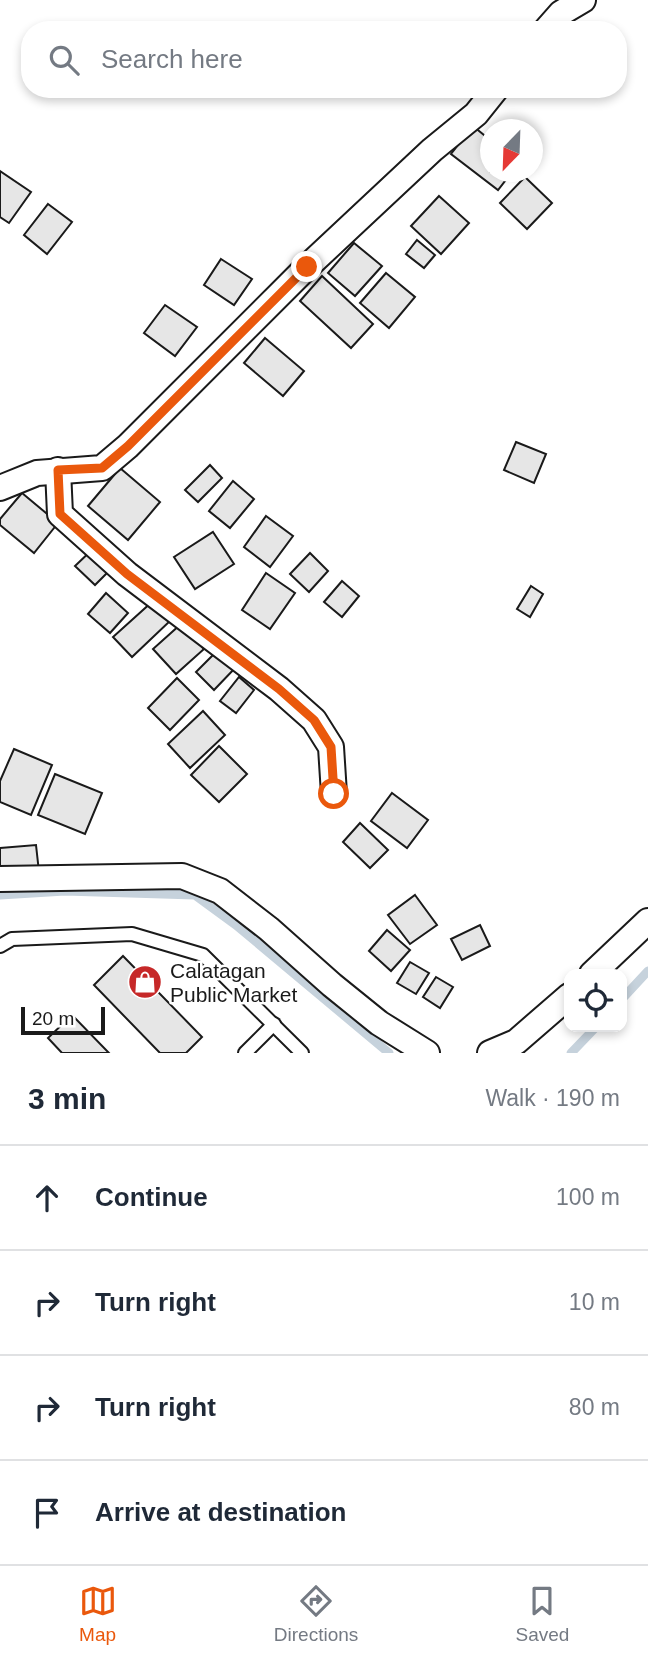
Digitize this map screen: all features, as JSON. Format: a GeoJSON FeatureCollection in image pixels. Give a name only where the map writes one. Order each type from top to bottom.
{"type":"FeatureCollection","features":[{"type":"Feature","properties":{"kind":"street"},"geometry":{"type":"LineString","coordinates":[[554,21],[561,13],[583,0]]}},
{"type":"Feature","properties":{"kind":"street"},"geometry":{"type":"LineString","coordinates":[[0,488],[37,473],[102,468],[128,446],[307,267],[432,150],[476,114],[489,98]]}},
{"type":"Feature","properties":{"kind":"street"},"geometry":{"type":"LineString","coordinates":[[58,470],[60,514],[127,574],[279,689],[314,720],[331,747],[334,794]]}},
{"type":"Feature","properties":{"kind":"street"},"geometry":{"type":"LineString","coordinates":[[0,880],[183,876],[220,891],[269,929],[369,1015],[427,1053]]}},
{"type":"Feature","properties":{"kind":"street"},"geometry":{"type":"LineString","coordinates":[[597,969],[648,921]]}},
{"type":"Feature","properties":{"kind":"street"},"geometry":{"type":"LineString","coordinates":[[490,1053],[516,1042],[564,1000]]}},
{"type":"Feature","properties":{"kind":"lane"},"geometry":{"type":"LineString","coordinates":[[0,946],[12,939],[132,934],[203,954],[302,1053]]}},
{"type":"Feature","properties":{"kind":"lane"},"geometry":{"type":"LineString","coordinates":[[245,1053],[274,1024]]}},
{"type":"Feature","properties":{"kind":"building"},"geometry":{"type":"Polygon","coordinates":[[[473,126],[480,132],[480,176],[451,154],[473,126]]]}},
{"type":"Feature","properties":{"kind":"building"},"geometry":{"type":"Polygon","coordinates":[[[0,171],[31,192],[9,223],[0,217],[0,171]]]}},
{"type":"Feature","properties":{"kind":"building"},"geometry":{"type":"Polygon","coordinates":[[[488,182],[504,182],[498,190],[488,182]]]}},
{"type":"Feature","properties":{"kind":"building"},"geometry":{"type":"Polygon","coordinates":[[[520,182],[530,182],[552,203],[527,229],[500,203],[520,182]]]}},
{"type":"Feature","properties":{"kind":"building"},"geometry":{"type":"Polygon","coordinates":[[[439,196],[469,223],[441,254],[411,226],[439,196]]]}},
{"type":"Feature","properties":{"kind":"building"},"geometry":{"type":"Polygon","coordinates":[[[48,204],[72,222],[47,254],[24,235],[48,204]]]}},
{"type":"Feature","properties":{"kind":"building"},"geometry":{"type":"Polygon","coordinates":[[[417,240],[435,255],[424,268],[406,254],[417,240]]]}},
{"type":"Feature","properties":{"kind":"building"},"geometry":{"type":"Polygon","coordinates":[[[354,243],[382,266],[355,296],[328,273],[354,243]]]}},
{"type":"Feature","properties":{"kind":"building"},"geometry":{"type":"Polygon","coordinates":[[[221,259],[252,279],[234,305],[204,285],[221,259]]]}},
{"type":"Feature","properties":{"kind":"building"},"geometry":{"type":"Polygon","coordinates":[[[386,273],[415,297],[389,328],[360,303],[386,273]]]}},
{"type":"Feature","properties":{"kind":"building"},"geometry":{"type":"Polygon","coordinates":[[[322,276],[373,324],[351,348],[300,301],[322,276]]]}},
{"type":"Feature","properties":{"kind":"building"},"geometry":{"type":"Polygon","coordinates":[[[165,305],[197,327],[175,356],[144,333],[165,305]]]}},
{"type":"Feature","properties":{"kind":"building"},"geometry":{"type":"Polygon","coordinates":[[[265,338],[304,371],[283,396],[244,363],[265,338]]]}},
{"type":"Feature","properties":{"kind":"building"},"geometry":{"type":"Polygon","coordinates":[[[516,442],[546,454],[534,483],[504,470],[516,442]]]}},
{"type":"Feature","properties":{"kind":"building"},"geometry":{"type":"Polygon","coordinates":[[[210,465],[222,478],[198,502],[185,490],[210,465]]]}},
{"type":"Feature","properties":{"kind":"building"},"geometry":{"type":"Polygon","coordinates":[[[120,468],[160,502],[128,540],[88,506],[120,468]]]}},
{"type":"Feature","properties":{"kind":"building"},"geometry":{"type":"Polygon","coordinates":[[[233,481],[254,499],[230,528],[209,511],[233,481]]]}},
{"type":"Feature","properties":{"kind":"building"},"geometry":{"type":"Polygon","coordinates":[[[22,493],[58,523],[34,553],[0,525],[0,519],[22,493]]]}},
{"type":"Feature","properties":{"kind":"building"},"geometry":{"type":"Polygon","coordinates":[[[266,516],[293,536],[270,567],[244,547],[266,516]]]}},
{"type":"Feature","properties":{"kind":"building"},"geometry":{"type":"Polygon","coordinates":[[[213,532],[234,564],[195,589],[174,557],[213,532]]]}},
{"type":"Feature","properties":{"kind":"building"},"geometry":{"type":"Polygon","coordinates":[[[95,547],[114,566],[95,585],[75,566],[95,547]]]}},
{"type":"Feature","properties":{"kind":"building"},"geometry":{"type":"Polygon","coordinates":[[[310,553],[328,571],[309,592],[290,574],[310,553]]]}},
{"type":"Feature","properties":{"kind":"building"},"geometry":{"type":"Polygon","coordinates":[[[266,573],[295,593],[270,629],[242,610],[266,573]]]}},
{"type":"Feature","properties":{"kind":"building"},"geometry":{"type":"Polygon","coordinates":[[[342,581],[359,596],[342,617],[324,602],[342,581]]]}},
{"type":"Feature","properties":{"kind":"building"},"geometry":{"type":"Polygon","coordinates":[[[531,586],[543,594],[530,617],[517,609],[531,586]]]}},
{"type":"Feature","properties":{"kind":"building"},"geometry":{"type":"Polygon","coordinates":[[[106,593],[128,613],[110,633],[88,614],[106,593]]]}},
{"type":"Feature","properties":{"kind":"building"},"geometry":{"type":"Polygon","coordinates":[[[153,601],[171,620],[132,657],[113,637],[153,601]]]}},
{"type":"Feature","properties":{"kind":"building"},"geometry":{"type":"Polygon","coordinates":[[[181,624],[204,649],[176,674],[153,649],[181,624]]]}},
{"type":"Feature","properties":{"kind":"building"},"geometry":{"type":"Polygon","coordinates":[[[219,649],[237,666],[214,690],[196,672],[219,649]]]}},
{"type":"Feature","properties":{"kind":"building"},"geometry":{"type":"Polygon","coordinates":[[[239,677],[254,690],[236,713],[220,701],[239,677]]]}},
{"type":"Feature","properties":{"kind":"building"},"geometry":{"type":"Polygon","coordinates":[[[177,678],[199,700],[170,730],[148,708],[177,678]]]}},
{"type":"Feature","properties":{"kind":"building"},"geometry":{"type":"Polygon","coordinates":[[[203,711],[225,735],[190,768],[168,744],[203,711]]]}},
{"type":"Feature","properties":{"kind":"building"},"geometry":{"type":"Polygon","coordinates":[[[219,746],[247,774],[219,802],[191,775],[219,746]]]}},
{"type":"Feature","properties":{"kind":"building"},"geometry":{"type":"Polygon","coordinates":[[[14,749],[52,765],[31,815],[0,802],[0,781],[14,749]]]}},
{"type":"Feature","properties":{"kind":"building"},"geometry":{"type":"Polygon","coordinates":[[[55,774],[102,793],[85,834],[38,815],[55,774]]]}},
{"type":"Feature","properties":{"kind":"building"},"geometry":{"type":"Polygon","coordinates":[[[392,793],[428,820],[407,848],[371,821],[392,793]]]}},
{"type":"Feature","properties":{"kind":"building"},"geometry":{"type":"Polygon","coordinates":[[[360,823],[388,850],[370,868],[343,842],[360,823]]]}},
{"type":"Feature","properties":{"kind":"building"},"geometry":{"type":"Polygon","coordinates":[[[36,845],[39,872],[0,875],[0,848],[36,845]]]}},
{"type":"Feature","properties":{"kind":"building"},"geometry":{"type":"Polygon","coordinates":[[[415,895],[437,925],[410,944],[388,915],[415,895]]]}},
{"type":"Feature","properties":{"kind":"building"},"geometry":{"type":"Polygon","coordinates":[[[480,925],[490,946],[462,960],[451,939],[480,925]]]}},
{"type":"Feature","properties":{"kind":"building"},"geometry":{"type":"Polygon","coordinates":[[[387,930],[410,950],[391,971],[369,951],[387,930]]]}},
{"type":"Feature","properties":{"kind":"building"},"geometry":{"type":"Polygon","coordinates":[[[123,956],[202,1037],[186,1053],[160,1053],[94,985],[123,956]]]}},
{"type":"Feature","properties":{"kind":"building"},"geometry":{"type":"Polygon","coordinates":[[[410,962],[429,973],[416,994],[397,983],[410,962]]]}},
{"type":"Feature","properties":{"kind":"building"},"geometry":{"type":"Polygon","coordinates":[[[436,977],[453,987],[440,1008],[423,997],[436,977]]]}},
{"type":"Feature","properties":{"kind":"building"},"geometry":{"type":"Polygon","coordinates":[[[72,1015],[109,1053],[62,1053],[48,1038],[72,1015]]]}},
{"type":"Feature","properties":{"kind":"waterway"},"geometry":{"type":"LineString","coordinates":[[0,895],[65,891],[195,895],[236,925],[389,1053]]}},
{"type":"Feature","properties":{"kind":"waterway"},"geometry":{"type":"LineString","coordinates":[[627,994],[648,971]]}},
{"type":"Feature","properties":{"kind":"waterway"},"geometry":{"type":"LineString","coordinates":[[571,1053],[591,1032]]}},
{"type":"Feature","properties":{"kind":"place","name":"Calatagan Public Market"},"geometry":{"type":"Point","coordinates":[145,982]}},
{"type":"Feature","properties":{"kind":"route"},"geometry":{"type":"LineString","coordinates":[[307,267],[128,446],[102,468],[58,470],[60,514],[127,574],[279,689],[314,720],[331,747],[334,794]]}}]}
